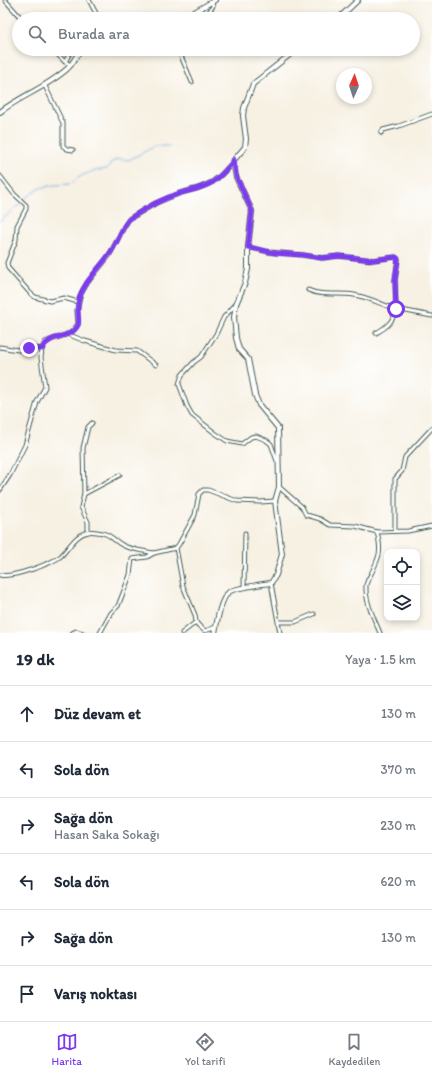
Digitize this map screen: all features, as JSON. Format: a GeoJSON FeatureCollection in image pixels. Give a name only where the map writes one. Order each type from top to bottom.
{"type":"FeatureCollection","features":[{"type":"Feature","properties":{"kind":"street"},"geometry":{"type":"LineString","coordinates":[[5,0],[16,12]]}},
{"type":"Feature","properties":{"kind":"street"},"geometry":{"type":"LineString","coordinates":[[89,0],[95,12]]}},
{"type":"Feature","properties":{"kind":"street"},"geometry":{"type":"LineString","coordinates":[[345,12],[358,0]]}},
{"type":"Feature","properties":{"kind":"street"},"geometry":{"type":"LineString","coordinates":[[194,12],[213,1]]}},
{"type":"Feature","properties":{"kind":"street"},"geometry":{"type":"LineString","coordinates":[[209,12],[213,6],[213,1]]}},
{"type":"Feature","properties":{"kind":"street"},"geometry":{"type":"LineString","coordinates":[[60,56],[71,65]]}},
{"type":"Feature","properties":{"kind":"street"},"geometry":{"type":"LineString","coordinates":[[66,62],[69,56]]}},
{"type":"Feature","properties":{"kind":"street"},"geometry":{"type":"LineString","coordinates":[[0,112],[21,98],[45,86],[71,65],[77,56]]}},
{"type":"Feature","properties":{"kind":"street"},"geometry":{"type":"LineString","coordinates":[[181,56],[192,82]]}},
{"type":"Feature","properties":{"kind":"street"},"geometry":{"type":"LineString","coordinates":[[0,490],[10,475],[25,445],[37,402],[45,387],[41,358],[42,349],[45,342],[68,334],[74,330],[78,324],[78,302],[83,289],[109,256],[125,225],[132,217],[156,203],[212,182],[221,175],[234,160],[245,147],[246,139],[243,116],[244,108],[253,84],[288,56]]}},
{"type":"Feature","properties":{"kind":"street"},"geometry":{"type":"LineString","coordinates":[[45,86],[63,123],[63,146],[67,150],[73,150]]}},
{"type":"Feature","properties":{"kind":"street"},"geometry":{"type":"LineString","coordinates":[[381,133],[383,130],[432,114]]}},
{"type":"Feature","properties":{"kind":"street"},"geometry":{"type":"LineString","coordinates":[[234,160],[236,176],[252,211],[248,247],[248,269],[245,283],[236,304],[234,317],[236,338],[240,349],[248,359],[255,395],[259,405],[278,428],[279,487],[275,500],[282,554],[276,575],[271,583],[280,633]]}},
{"type":"Feature","properties":{"kind":"street"},"geometry":{"type":"LineString","coordinates":[[0,176],[14,194],[26,205],[26,209],[17,226],[16,240],[7,263],[8,268],[35,297],[50,301],[64,298],[78,302]]}},
{"type":"Feature","properties":{"kind":"street"},"geometry":{"type":"LineString","coordinates":[[248,247],[275,253],[322,258],[339,256],[373,260],[396,257],[398,259],[395,280],[395,314],[390,324],[376,333]]}},
{"type":"Feature","properties":{"kind":"street"},"geometry":{"type":"LineString","coordinates":[[308,290],[321,294],[358,295],[396,309],[432,316]]}},
{"type":"Feature","properties":{"kind":"street"},"geometry":{"type":"LineString","coordinates":[[236,304],[224,317],[216,334],[201,357],[182,375],[180,384],[187,406],[192,414],[215,433],[232,443],[242,444],[251,437],[256,436],[266,440],[271,444],[278,462]]}},
{"type":"Feature","properties":{"kind":"street"},"geometry":{"type":"LineString","coordinates":[[68,334],[72,337],[116,350],[136,351],[156,365]]}},
{"type":"Feature","properties":{"kind":"street"},"geometry":{"type":"LineString","coordinates":[[0,348],[13,350],[29,348],[42,349]]}},
{"type":"Feature","properties":{"kind":"street"},"geometry":{"type":"LineString","coordinates":[[88,532],[88,522],[82,507],[84,494],[83,448],[88,427],[92,423]]}},
{"type":"Feature","properties":{"kind":"street"},"geometry":{"type":"LineString","coordinates":[[395,532],[395,479],[402,471],[405,458],[432,428]]}},
{"type":"Feature","properties":{"kind":"street"},"geometry":{"type":"LineString","coordinates":[[84,494],[120,475]]}},
{"type":"Feature","properties":{"kind":"street"},"geometry":{"type":"LineString","coordinates":[[279,487],[302,507],[306,515],[320,519],[330,526],[355,526],[377,532],[408,531],[432,526]]}},
{"type":"Feature","properties":{"kind":"street"},"geometry":{"type":"LineString","coordinates":[[100,633],[111,613],[118,606],[130,574],[132,559],[147,557],[154,553],[176,548],[195,515],[199,494],[203,490],[208,490],[237,501],[260,502],[275,500]]}},
{"type":"Feature","properties":{"kind":"street"},"geometry":{"type":"LineString","coordinates":[[0,575],[5,576],[17,574],[48,563],[60,557],[79,536],[88,532],[110,535],[124,546],[154,553]]}},
{"type":"Feature","properties":{"kind":"street"},"geometry":{"type":"LineString","coordinates":[[377,532],[381,545],[380,555],[366,583],[366,592],[372,614],[380,633]]}},
{"type":"Feature","properties":{"kind":"street"},"geometry":{"type":"LineString","coordinates":[[244,588],[243,554],[245,533]]}},
{"type":"Feature","properties":{"kind":"street"},"geometry":{"type":"LineString","coordinates":[[176,548],[183,586],[195,615],[196,622],[205,631],[216,627]]}},
{"type":"Feature","properties":{"kind":"street"},"geometry":{"type":"LineString","coordinates":[[215,633],[224,597],[230,591],[271,583]]}},
{"type":"Feature","properties":{"kind":"street"},"geometry":{"type":"LineString","coordinates":[[279,622],[295,622],[314,614]]}},
{"type":"Feature","properties":{"kind":"street"},"geometry":{"type":"LineString","coordinates":[[182,633],[196,622]]}},
{"type":"Feature","properties":{"kind":"street"},"geometry":{"type":"LineString","coordinates":[[72,633],[76,631],[83,633]]}},
{"type":"Feature","properties":{"kind":"waterway"},"geometry":{"type":"LineString","coordinates":[[23,200],[40,188],[71,184],[79,177],[88,173],[107,169],[112,162],[118,159],[129,160],[155,146],[170,146]]}},
{"type":"Feature","properties":{"kind":"waterway"},"geometry":{"type":"LineString","coordinates":[[0,221],[22,203]]}},
{"type":"Feature","properties":{"kind":"route"},"geometry":{"type":"LineString","coordinates":[[29,348],[42,349],[45,342],[68,334],[74,330],[78,324],[78,302],[83,289],[109,256],[125,225],[132,217],[152,204],[212,182],[221,175],[234,160],[236,176],[252,211],[248,247],[275,253],[322,258],[339,256],[373,260],[396,257],[398,259],[395,280],[396,309]]}}]}
